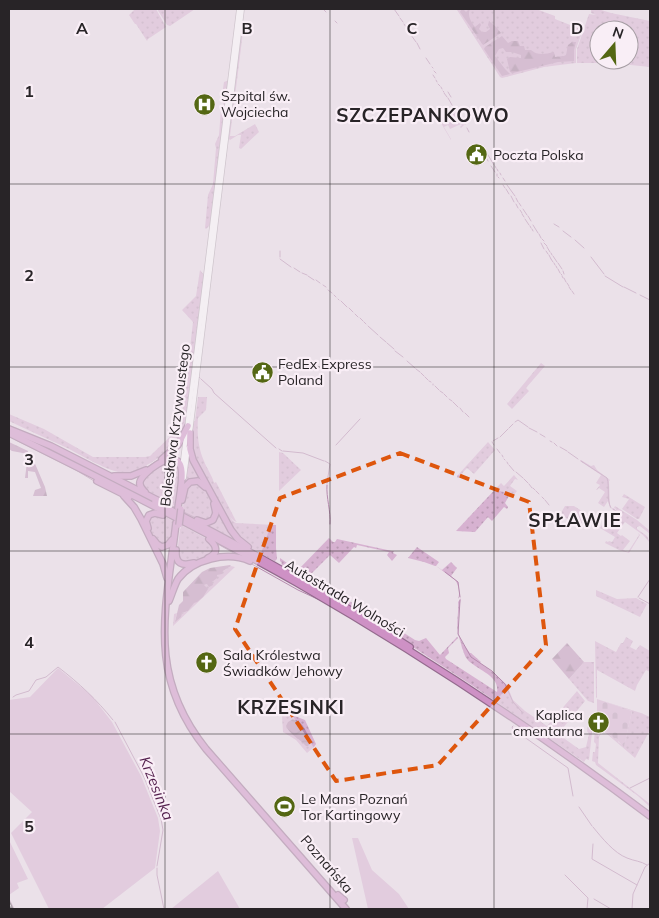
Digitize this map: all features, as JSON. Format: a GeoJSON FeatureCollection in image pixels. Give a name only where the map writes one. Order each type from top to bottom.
{"type":"FeatureCollection","features":[{"type":"Feature","properties":{"kind":"highway"},"geometry":{"type":"LineString","coordinates":[[101,471],[120,477],[142,472],[175,448],[182,440],[188,426]]}},
{"type":"Feature","properties":{"kind":"highway"},"geometry":{"type":"LineString","coordinates":[[9,431],[44,443],[153,497],[250,548],[292,572],[322,593]]}},
{"type":"Feature","properties":{"kind":"highway","name":"Autostrada Wolności"},"geometry":{"type":"LineString","coordinates":[[9,431],[233,548],[338,608],[476,693],[650,814]]}},
{"type":"Feature","properties":{"kind":"highway","name":"Autostrada Wolności"},"geometry":{"type":"LineString","coordinates":[[9,431],[181,515],[322,593],[511,713],[579,760],[650,814]]}},
{"type":"Feature","properties":{"kind":"highway"},"geometry":{"type":"LineString","coordinates":[[190,433],[191,453],[199,471],[233,534],[239,541],[250,548]]}},
{"type":"Feature","properties":{"kind":"highway"},"geometry":{"type":"LineString","coordinates":[[153,497],[144,492],[140,487],[140,480],[144,475],[162,462],[175,459],[179,463],[182,476]]}},
{"type":"Feature","properties":{"kind":"highway"},"geometry":{"type":"LineString","coordinates":[[63,460],[114,490],[338,608]]}},
{"type":"Feature","properties":{"kind":"highway","name":"Bolesława Krzywoustego"},"geometry":{"type":"LineString","coordinates":[[182,476],[164,629],[165,654],[170,678],[179,704],[198,739],[264,813]]}},
{"type":"Feature","properties":{"kind":"highway"},"geometry":{"type":"LineString","coordinates":[[182,496],[186,486],[191,481],[199,482],[204,487],[215,508],[216,514],[210,522],[197,520]]}},
{"type":"Feature","properties":{"kind":"highway"},"geometry":{"type":"LineString","coordinates":[[114,490],[130,502],[164,566],[167,578],[167,594]]}},
{"type":"Feature","properties":{"kind":"highway","name":"Bolesława Krzywoustego"},"geometry":{"type":"LineString","coordinates":[[179,509],[182,496]]}},
{"type":"Feature","properties":{"kind":"highway"},"geometry":{"type":"LineString","coordinates":[[163,515],[153,513],[146,519],[147,526],[155,541],[160,546],[167,546],[175,533]]}},
{"type":"Feature","properties":{"kind":"highway","name":"Bolesława Krzywoustego"},"geometry":{"type":"LineString","coordinates":[[177,524],[167,630],[172,676],[181,703],[201,738],[264,813]]}},
{"type":"Feature","properties":{"kind":"highway"},"geometry":{"type":"LineString","coordinates":[[176,550],[177,559],[180,563],[192,564],[213,555],[216,548],[209,539]]}},
{"type":"Feature","properties":{"kind":"highway"},"geometry":{"type":"LineString","coordinates":[[169,601],[177,581],[184,572],[195,565],[224,556],[238,557],[250,561]]}},
{"type":"Feature","properties":{"kind":"highway","name":"Poznańska"},"geometry":{"type":"LineString","coordinates":[[264,813],[350,909]]}},
{"type":"Feature","properties":{"kind":"highway","name":"Poznańska"},"geometry":{"type":"LineString","coordinates":[[264,813],[346,909]]}},
{"type":"Feature","properties":{"kind":"highway"},"geometry":{"type":"LineString","coordinates":[[338,896],[344,900]]}},
{"type":"Feature","properties":{"kind":"main road","name":"Bolesława Krzywoustego"},"geometry":{"type":"LineString","coordinates":[[182,476],[240,9]]}},
{"type":"Feature","properties":{"kind":"main road","name":"Bolesława Krzywoustego"},"geometry":{"type":"LineString","coordinates":[[182,496],[240,9]]}},
{"type":"Feature","properties":{"kind":"main road"},"geometry":{"type":"LineString","coordinates":[[225,80],[230,78]]}},
{"type":"Feature","properties":{"kind":"highlighted area"},"geometry":{"type":"Polygon","coordinates":[[[400,453],[529,502],[546,645],[438,765],[336,781],[235,629],[280,498],[400,453]]]}},
{"type":"Feature","properties":{"kind":"green space"},"geometry":{"type":"Polygon","coordinates":[[[135,9],[156,9],[166,27],[147,41],[129,15],[135,9]]]}},
{"type":"Feature","properties":{"kind":"green space"},"geometry":{"type":"Polygon","coordinates":[[[157,9],[195,9],[170,26],[167,25],[157,9]]]}},
{"type":"Feature","properties":{"kind":"green space"},"geometry":{"type":"Polygon","coordinates":[[[243,9],[241,32],[243,32],[230,136],[235,136],[255,124],[259,132],[241,149],[239,148],[241,135],[230,140],[228,138],[243,9]]]}},
{"type":"Feature","properties":{"kind":"green space"},"geometry":{"type":"Polygon","coordinates":[[[463,9],[466,12],[470,9],[469,16],[471,21],[475,27],[480,23],[479,29],[482,32],[490,29],[489,21],[501,33],[483,45],[460,12],[463,9]]]}},
{"type":"Feature","properties":{"kind":"green space"},"geometry":{"type":"Polygon","coordinates":[[[536,9],[555,16],[555,19],[583,30],[576,49],[576,63],[544,67],[502,78],[457,10],[536,9]]]}},
{"type":"Feature","properties":{"kind":"green space"},"geometry":{"type":"Polygon","coordinates":[[[598,9],[650,21],[650,67],[639,66],[639,20],[589,20],[589,63],[577,63],[577,49],[589,14],[596,15],[591,13],[591,10],[598,9]]]}},
{"type":"Feature","properties":{"kind":"green space"},"geometry":{"type":"Polygon","coordinates":[[[502,36],[508,43],[518,41],[520,46],[524,46],[525,50],[542,54],[554,52],[555,57],[566,55],[568,45],[576,42],[574,61],[558,62],[513,73],[510,72],[507,59],[510,57],[521,58],[521,55],[506,52],[503,48],[499,49],[495,56],[510,74],[502,76],[484,49],[502,36]]]}},
{"type":"Feature","properties":{"kind":"green space"},"geometry":{"type":"Polygon","coordinates":[[[229,80],[210,225],[206,229],[208,195],[213,184],[215,144],[219,135],[221,108],[224,104],[221,101],[224,82],[229,80]]]}},
{"type":"Feature","properties":{"kind":"green space"},"geometry":{"type":"Polygon","coordinates":[[[454,106],[465,124],[461,128],[461,124],[450,129],[448,125],[444,127],[451,140],[438,118],[454,106]]]}},
{"type":"Feature","properties":{"kind":"green space"},"geometry":{"type":"Polygon","coordinates":[[[200,270],[204,275],[186,425],[176,443],[164,454],[137,470],[125,473],[118,472],[9,421],[9,414],[44,429],[93,457],[150,456],[181,424],[193,322],[182,310],[196,296],[200,270]]]}},
{"type":"Feature","properties":{"kind":"green space"},"geometry":{"type":"Polygon","coordinates":[[[541,363],[545,366],[526,388],[529,391],[512,409],[507,404],[541,363]]]}},
{"type":"Feature","properties":{"kind":"green space"},"geometry":{"type":"Polygon","coordinates":[[[198,397],[207,397],[206,410],[198,418],[200,451],[214,483],[216,482],[237,522],[230,517],[233,521],[236,523],[276,525],[277,559],[275,561],[278,563],[237,538],[197,465],[191,442],[198,397]]]}},
{"type":"Feature","properties":{"kind":"green space"},"geometry":{"type":"Polygon","coordinates":[[[9,442],[32,454],[47,496],[33,496],[35,490],[41,488],[35,472],[28,471],[28,478],[25,478],[28,454],[12,451],[9,449],[9,442]]]}},
{"type":"Feature","properties":{"kind":"green space"},"geometry":{"type":"Polygon","coordinates":[[[488,442],[495,450],[474,474],[467,468],[458,478],[457,476],[488,442]]]}},
{"type":"Feature","properties":{"kind":"green space"},"geometry":{"type":"Polygon","coordinates":[[[190,448],[239,542],[206,524],[210,523],[217,509],[206,487],[199,481],[185,485],[190,448]]]}},
{"type":"Feature","properties":{"kind":"green space"},"geometry":{"type":"Polygon","coordinates":[[[279,452],[283,453],[301,470],[279,491],[279,452]]]}},
{"type":"Feature","properties":{"kind":"green space"},"geometry":{"type":"Polygon","coordinates":[[[581,460],[591,466],[594,465],[597,470],[610,480],[610,508],[608,501],[604,507],[598,503],[605,492],[599,488],[596,490],[600,485],[596,483],[601,475],[581,460]]]}},
{"type":"Feature","properties":{"kind":"green space"},"geometry":{"type":"Polygon","coordinates":[[[163,462],[177,462],[180,472],[176,506],[173,506],[176,508],[143,490],[141,479],[163,462]]]}},
{"type":"Feature","properties":{"kind":"green space"},"geometry":{"type":"Polygon","coordinates":[[[514,475],[518,480],[515,479],[510,486],[517,491],[513,496],[510,494],[505,503],[508,507],[507,509],[504,507],[492,521],[488,517],[475,532],[456,531],[501,483],[504,486],[514,475]]]}},
{"type":"Feature","properties":{"kind":"green space"},"geometry":{"type":"Polygon","coordinates":[[[196,481],[205,488],[215,507],[212,520],[199,520],[182,512],[184,510],[185,490],[187,486],[196,481]]]}},
{"type":"Feature","properties":{"kind":"green space"},"geometry":{"type":"Polygon","coordinates":[[[624,494],[645,507],[639,519],[622,509],[629,499],[622,497],[624,494]]]}},
{"type":"Feature","properties":{"kind":"green space"},"geometry":{"type":"Polygon","coordinates":[[[565,506],[574,506],[588,515],[579,528],[562,515],[565,506]]]}},
{"type":"Feature","properties":{"kind":"green space"},"geometry":{"type":"Polygon","coordinates":[[[615,506],[650,531],[650,534],[640,526],[637,527],[647,536],[650,543],[643,535],[625,522],[617,533],[630,541],[623,550],[628,552],[639,535],[638,533],[640,535],[629,553],[605,543],[606,541],[612,542],[615,537],[600,528],[611,511],[615,512],[612,509],[616,510],[615,506]]]}},
{"type":"Feature","properties":{"kind":"green space"},"geometry":{"type":"Polygon","coordinates":[[[158,514],[174,521],[172,537],[164,546],[152,535],[149,528],[148,519],[158,514]]]}},
{"type":"Feature","properties":{"kind":"green space"},"geometry":{"type":"Polygon","coordinates":[[[181,525],[211,541],[214,551],[199,560],[181,562],[177,554],[181,525]]]}},
{"type":"Feature","properties":{"kind":"green space"},"geometry":{"type":"Polygon","coordinates":[[[329,538],[333,542],[337,539],[394,551],[393,553],[397,555],[392,561],[387,555],[389,552],[357,545],[339,563],[330,555],[309,576],[299,569],[329,538]]]}},
{"type":"Feature","properties":{"kind":"green space"},"geometry":{"type":"Polygon","coordinates":[[[417,547],[439,562],[436,566],[408,558],[417,547]]]}},
{"type":"Feature","properties":{"kind":"green space"},"geometry":{"type":"Polygon","coordinates":[[[280,558],[318,585],[376,615],[415,640],[419,641],[426,638],[440,655],[457,637],[448,648],[449,653],[445,657],[446,659],[497,692],[495,681],[471,663],[465,656],[458,635],[457,625],[458,602],[461,598],[458,627],[462,642],[480,663],[507,685],[513,700],[525,711],[547,726],[577,691],[585,701],[558,734],[579,749],[586,747],[589,734],[587,731],[588,725],[593,723],[589,760],[586,759],[584,762],[473,686],[281,564],[280,558]]]}},
{"type":"Feature","properties":{"kind":"green space"},"geometry":{"type":"Polygon","coordinates":[[[451,562],[457,568],[451,576],[458,582],[460,596],[458,599],[459,590],[455,580],[436,566],[442,570],[451,562]]]}},
{"type":"Feature","properties":{"kind":"green space"},"geometry":{"type":"Polygon","coordinates":[[[230,565],[222,574],[217,575],[217,578],[212,582],[213,585],[209,587],[207,584],[204,585],[208,589],[203,597],[194,603],[188,611],[182,613],[181,617],[175,622],[179,605],[183,601],[183,592],[202,572],[210,568],[230,565]]]}},
{"type":"Feature","properties":{"kind":"green space"},"geometry":{"type":"Polygon","coordinates":[[[231,566],[235,567],[173,626],[174,614],[177,613],[175,621],[182,613],[188,611],[204,585],[212,582],[217,575],[231,566]]]}},
{"type":"Feature","properties":{"kind":"green space"},"geometry":{"type":"Polygon","coordinates":[[[596,590],[617,599],[636,598],[647,604],[640,617],[596,596],[596,590]]]}},
{"type":"Feature","properties":{"kind":"green space"},"geometry":{"type":"Polygon","coordinates":[[[626,637],[633,641],[630,647],[636,650],[640,645],[650,651],[650,672],[646,670],[635,691],[597,670],[597,698],[595,641],[616,652],[626,637]]]}},
{"type":"Feature","properties":{"kind":"green space"},"geometry":{"type":"Polygon","coordinates":[[[567,643],[584,662],[569,679],[552,659],[567,643]]]}},
{"type":"Feature","properties":{"kind":"green space"},"geometry":{"type":"Polygon","coordinates":[[[584,662],[594,662],[594,703],[588,701],[569,679],[584,662]]]}},
{"type":"Feature","properties":{"kind":"green space"},"geometry":{"type":"Polygon","coordinates":[[[58,668],[92,696],[112,722],[141,776],[158,818],[160,831],[155,868],[102,909],[49,909],[11,833],[32,812],[9,791],[9,700],[30,697],[58,668]]]}},
{"type":"Feature","properties":{"kind":"green space"},"geometry":{"type":"Polygon","coordinates":[[[597,699],[650,717],[650,730],[635,758],[600,728],[619,740],[618,742],[624,746],[632,711],[597,699]]]}},
{"type":"Feature","properties":{"kind":"green space"},"geometry":{"type":"Polygon","coordinates":[[[597,699],[632,711],[624,747],[616,738],[597,724],[597,699]]]}},
{"type":"Feature","properties":{"kind":"green space"},"geometry":{"type":"Polygon","coordinates":[[[290,710],[292,715],[305,720],[316,744],[307,753],[296,740],[283,732],[282,716],[290,710]]]}},
{"type":"Feature","properties":{"kind":"green space"},"geometry":{"type":"Polygon","coordinates":[[[595,727],[600,730],[598,736],[602,732],[599,737],[598,763],[650,804],[650,807],[592,761],[596,744],[594,742],[595,727]]]}},
{"type":"Feature","properties":{"kind":"green space"},"geometry":{"type":"Polygon","coordinates":[[[352,838],[358,838],[372,870],[399,894],[409,909],[368,909],[352,838]]]}},
{"type":"Feature","properties":{"kind":"green space"},"geometry":{"type":"Polygon","coordinates":[[[9,840],[28,879],[17,883],[19,888],[9,895],[9,840]]]}},
{"type":"Feature","properties":{"kind":"green space"},"geometry":{"type":"Polygon","coordinates":[[[218,871],[240,909],[171,909],[218,871]]]}},
{"type":"Feature","properties":{"kind":"water"},"geometry":{"type":"Polygon","coordinates":[[[293,719],[300,722],[304,728],[311,742],[308,746],[292,734],[286,726],[293,719]]]}},
{"type":"Feature","properties":{"kind":"waterway"},"geometry":{"type":"LineString","coordinates":[[323,9],[326,12]]}},
{"type":"Feature","properties":{"kind":"waterway"},"geometry":{"type":"LineString","coordinates":[[394,9],[399,16]]}},
{"type":"Feature","properties":{"kind":"waterway"},"geometry":{"type":"LineString","coordinates":[[400,18],[403,22]]}},
{"type":"Feature","properties":{"kind":"waterway"},"geometry":{"type":"LineString","coordinates":[[404,24],[410,33]]}},
{"type":"Feature","properties":{"kind":"waterway"},"geometry":{"type":"LineString","coordinates":[[411,35],[416,42]]}},
{"type":"Feature","properties":{"kind":"waterway"},"geometry":{"type":"LineString","coordinates":[[417,43],[420,49]]}},
{"type":"Feature","properties":{"kind":"waterway"},"geometry":{"type":"LineString","coordinates":[[426,58],[430,64]]}},
{"type":"Feature","properties":{"kind":"waterway"},"geometry":{"type":"LineString","coordinates":[[448,92],[451,97]]}},
{"type":"Feature","properties":{"kind":"waterway"},"geometry":{"type":"LineString","coordinates":[[444,93],[447,97]]}},
{"type":"Feature","properties":{"kind":"waterway"},"geometry":{"type":"LineString","coordinates":[[448,98],[452,105]]}},
{"type":"Feature","properties":{"kind":"waterway"},"geometry":{"type":"LineString","coordinates":[[453,106],[465,124]]}},
{"type":"Feature","properties":{"kind":"waterway"},"geometry":{"type":"LineString","coordinates":[[467,128],[469,132]]}},
{"type":"Feature","properties":{"kind":"waterway"},"geometry":{"type":"LineString","coordinates":[[482,145],[494,165]]}},
{"type":"Feature","properties":{"kind":"waterway"},"geometry":{"type":"LineString","coordinates":[[223,176],[226,154]]}},
{"type":"Feature","properties":{"kind":"waterway"},"geometry":{"type":"LineString","coordinates":[[491,166],[495,172]]}},
{"type":"Feature","properties":{"kind":"waterway"},"geometry":{"type":"LineString","coordinates":[[507,185],[515,196]]}},
{"type":"Feature","properties":{"kind":"waterway"},"geometry":{"type":"LineString","coordinates":[[506,189],[509,194]]}},
{"type":"Feature","properties":{"kind":"waterway"},"geometry":{"type":"LineString","coordinates":[[511,196],[514,202]]}},
{"type":"Feature","properties":{"kind":"waterway"},"geometry":{"type":"LineString","coordinates":[[516,198],[518,202]]}},
{"type":"Feature","properties":{"kind":"waterway"},"geometry":{"type":"LineString","coordinates":[[516,204],[518,208]]}},
{"type":"Feature","properties":{"kind":"waterway"},"geometry":{"type":"LineString","coordinates":[[523,209],[527,215]]}},
{"type":"Feature","properties":{"kind":"waterway"},"geometry":{"type":"LineString","coordinates":[[528,216],[531,221]]}},
{"type":"Feature","properties":{"kind":"waterway"},"geometry":{"type":"LineString","coordinates":[[525,219],[529,225]]}},
{"type":"Feature","properties":{"kind":"waterway"},"geometry":{"type":"LineString","coordinates":[[554,224],[559,227]]}},
{"type":"Feature","properties":{"kind":"waterway"},"geometry":{"type":"LineString","coordinates":[[533,225],[538,233]]}},
{"type":"Feature","properties":{"kind":"waterway"},"geometry":{"type":"LineString","coordinates":[[563,231],[571,237]]}},
{"type":"Feature","properties":{"kind":"waterway"},"geometry":{"type":"LineString","coordinates":[[539,234],[541,238]]}},
{"type":"Feature","properties":{"kind":"waterway"},"geometry":{"type":"LineString","coordinates":[[575,240],[584,248]]}},
{"type":"Feature","properties":{"kind":"waterway"},"geometry":{"type":"LineString","coordinates":[[541,243],[544,249]]}},
{"type":"Feature","properties":{"kind":"waterway"},"geometry":{"type":"LineString","coordinates":[[544,243],[547,246]]}},
{"type":"Feature","properties":{"kind":"waterway"},"geometry":{"type":"LineString","coordinates":[[547,247],[550,252]]}},
{"type":"Feature","properties":{"kind":"waterway"},"geometry":{"type":"LineString","coordinates":[[280,251],[280,257]]}},
{"type":"Feature","properties":{"kind":"waterway"},"geometry":{"type":"LineString","coordinates":[[549,255],[551,259]]}},
{"type":"Feature","properties":{"kind":"waterway"},"geometry":{"type":"LineString","coordinates":[[553,256],[557,262]]}},
{"type":"Feature","properties":{"kind":"waterway"},"geometry":{"type":"LineString","coordinates":[[591,257],[604,274]]}},
{"type":"Feature","properties":{"kind":"waterway"},"geometry":{"type":"LineString","coordinates":[[280,259],[291,267]]}},
{"type":"Feature","properties":{"kind":"waterway"},"geometry":{"type":"LineString","coordinates":[[558,263],[562,269]]}},
{"type":"Feature","properties":{"kind":"waterway"},"geometry":{"type":"LineString","coordinates":[[294,268],[300,272]]}},
{"type":"Feature","properties":{"kind":"waterway"},"geometry":{"type":"LineString","coordinates":[[558,269],[560,273]]}},
{"type":"Feature","properties":{"kind":"waterway"},"geometry":{"type":"LineString","coordinates":[[302,273],[307,275]]}},
{"type":"Feature","properties":{"kind":"waterway"},"geometry":{"type":"LineString","coordinates":[[308,276],[314,280]]}},
{"type":"Feature","properties":{"kind":"waterway"},"geometry":{"type":"LineString","coordinates":[[605,276],[623,287]]}},
{"type":"Feature","properties":{"kind":"waterway"},"geometry":{"type":"LineString","coordinates":[[564,278],[566,282]]}},
{"type":"Feature","properties":{"kind":"waterway"},"geometry":{"type":"LineString","coordinates":[[316,280],[320,283]]}},
{"type":"Feature","properties":{"kind":"waterway"},"geometry":{"type":"LineString","coordinates":[[624,287],[636,293]]}},
{"type":"Feature","properties":{"kind":"waterway"},"geometry":{"type":"LineString","coordinates":[[328,290],[332,293]]}},
{"type":"Feature","properties":{"kind":"waterway"},"geometry":{"type":"LineString","coordinates":[[640,295],[650,300]]}},
{"type":"Feature","properties":{"kind":"waterway"},"geometry":{"type":"LineString","coordinates":[[341,301],[347,307]]}},
{"type":"Feature","properties":{"kind":"waterway"},"geometry":{"type":"LineString","coordinates":[[349,308],[353,312]]}},
{"type":"Feature","properties":{"kind":"waterway"},"geometry":{"type":"LineString","coordinates":[[355,314],[358,317]]}},
{"type":"Feature","properties":{"kind":"waterway"},"geometry":{"type":"LineString","coordinates":[[360,318],[363,321]]}},
{"type":"Feature","properties":{"kind":"waterway"},"geometry":{"type":"LineString","coordinates":[[368,326],[378,335]]}},
{"type":"Feature","properties":{"kind":"waterway"},"geometry":{"type":"LineString","coordinates":[[380,337],[386,342]]}},
{"type":"Feature","properties":{"kind":"waterway"},"geometry":{"type":"LineString","coordinates":[[387,343],[394,349]]}},
{"type":"Feature","properties":{"kind":"waterway"},"geometry":{"type":"LineString","coordinates":[[395,351],[403,357]]}},
{"type":"Feature","properties":{"kind":"waterway"},"geometry":{"type":"LineString","coordinates":[[407,361],[415,368]]}},
{"type":"Feature","properties":{"kind":"waterway"},"geometry":{"type":"LineString","coordinates":[[416,369],[420,372]]}},
{"type":"Feature","properties":{"kind":"waterway"},"geometry":{"type":"LineString","coordinates":[[421,373],[424,376]]}},
{"type":"Feature","properties":{"kind":"waterway"},"geometry":{"type":"LineString","coordinates":[[425,377],[428,380]]}},
{"type":"Feature","properties":{"kind":"waterway"},"geometry":{"type":"LineString","coordinates":[[201,379],[214,393],[276,448]]}},
{"type":"Feature","properties":{"kind":"waterway"},"geometry":{"type":"LineString","coordinates":[[435,386],[439,390]]}},
{"type":"Feature","properties":{"kind":"waterway"},"geometry":{"type":"LineString","coordinates":[[444,394],[447,397]]}},
{"type":"Feature","properties":{"kind":"waterway"},"geometry":{"type":"LineString","coordinates":[[453,402],[458,407]]}},
{"type":"Feature","properties":{"kind":"waterway"},"geometry":{"type":"LineString","coordinates":[[460,408],[463,412]]}},
{"type":"Feature","properties":{"kind":"waterway"},"geometry":{"type":"LineString","coordinates":[[465,413],[469,417]]}},
{"type":"Feature","properties":{"kind":"waterway"},"geometry":{"type":"LineString","coordinates":[[336,445],[360,419]]}},
{"type":"Feature","properties":{"kind":"waterway"},"geometry":{"type":"LineString","coordinates":[[515,422],[518,420],[528,427]]}},
{"type":"Feature","properties":{"kind":"waterway"},"geometry":{"type":"LineString","coordinates":[[509,428],[513,424]]}},
{"type":"Feature","properties":{"kind":"waterway"},"geometry":{"type":"LineString","coordinates":[[529,428],[537,432]]}},
{"type":"Feature","properties":{"kind":"waterway"},"geometry":{"type":"LineString","coordinates":[[500,437],[508,429]]}},
{"type":"Feature","properties":{"kind":"waterway"},"geometry":{"type":"LineString","coordinates":[[540,434],[545,437]]}},
{"type":"Feature","properties":{"kind":"waterway"},"geometry":{"type":"LineString","coordinates":[[493,441],[498,438]]}},
{"type":"Feature","properties":{"kind":"waterway"},"geometry":{"type":"LineString","coordinates":[[16,440],[94,481]]}},
{"type":"Feature","properties":{"kind":"waterway"},"geometry":{"type":"LineString","coordinates":[[554,443],[557,446]]}},
{"type":"Feature","properties":{"kind":"waterway"},"geometry":{"type":"LineString","coordinates":[[560,447],[567,451]]}},
{"type":"Feature","properties":{"kind":"waterway"},"geometry":{"type":"LineString","coordinates":[[497,449],[500,453]]}},
{"type":"Feature","properties":{"kind":"waterway"},"geometry":{"type":"LineString","coordinates":[[283,451],[303,453],[324,461]]}},
{"type":"Feature","properties":{"kind":"waterway"},"geometry":{"type":"LineString","coordinates":[[568,452],[578,459]]}},
{"type":"Feature","properties":{"kind":"waterway"},"geometry":{"type":"LineString","coordinates":[[146,468],[159,459]]}},
{"type":"Feature","properties":{"kind":"waterway"},"geometry":{"type":"LineString","coordinates":[[325,461],[330,464],[327,483]]}},
{"type":"Feature","properties":{"kind":"waterway"},"geometry":{"type":"LineString","coordinates":[[581,461],[607,478],[611,508]]}},
{"type":"Feature","properties":{"kind":"waterway"},"geometry":{"type":"LineString","coordinates":[[509,465],[514,471]]}},
{"type":"Feature","properties":{"kind":"waterway"},"geometry":{"type":"LineString","coordinates":[[516,472],[523,478]]}},
{"type":"Feature","properties":{"kind":"waterway"},"geometry":{"type":"LineString","coordinates":[[524,479],[528,483]]}},
{"type":"Feature","properties":{"kind":"waterway"},"geometry":{"type":"LineString","coordinates":[[529,484],[532,488]]}},
{"type":"Feature","properties":{"kind":"waterway"},"geometry":{"type":"LineString","coordinates":[[327,485],[330,524]]}},
{"type":"Feature","properties":{"kind":"waterway"},"geometry":{"type":"LineString","coordinates":[[205,489],[212,504]]}},
{"type":"Feature","properties":{"kind":"waterway"},"geometry":{"type":"LineString","coordinates":[[536,491],[539,494]]}},
{"type":"Feature","properties":{"kind":"waterway"},"geometry":{"type":"LineString","coordinates":[[545,500],[549,505]]}},
{"type":"Feature","properties":{"kind":"waterway"},"geometry":{"type":"LineString","coordinates":[[164,501],[176,508]]}},
{"type":"Feature","properties":{"kind":"waterway"},"geometry":{"type":"LineString","coordinates":[[613,509],[619,513]]}},
{"type":"Feature","properties":{"kind":"waterway"},"geometry":{"type":"LineString","coordinates":[[184,512],[196,518]]}},
{"type":"Feature","properties":{"kind":"waterway"},"geometry":{"type":"LineString","coordinates":[[216,543],[237,555]]}},
{"type":"Feature","properties":{"kind":"waterway"},"geometry":{"type":"LineString","coordinates":[[250,563],[298,590],[326,603]]}},
{"type":"Feature","properties":{"kind":"waterway"},"geometry":{"type":"LineString","coordinates":[[445,572],[458,582],[460,597]]}},
{"type":"Feature","properties":{"kind":"waterway"},"geometry":{"type":"LineString","coordinates":[[638,597],[650,579]]}},
{"type":"Feature","properties":{"kind":"waterway"},"geometry":{"type":"LineString","coordinates":[[639,598],[650,604]]}},
{"type":"Feature","properties":{"kind":"waterway"},"geometry":{"type":"LineString","coordinates":[[460,600],[458,634],[471,657],[492,671],[505,684],[513,702],[522,714]]}},
{"type":"Feature","properties":{"kind":"waterway","name":"Krzesinka"},"geometry":{"type":"LineString","coordinates":[[13,697],[29,691],[36,680],[46,677],[58,667],[87,692],[113,720]]}},
{"type":"Feature","properties":{"kind":"waterway","name":"Krzesinka"},"geometry":{"type":"LineString","coordinates":[[115,722],[144,777],[161,819],[163,830],[157,866]]}},
{"type":"Feature","properties":{"kind":"waterway"},"geometry":{"type":"LineString","coordinates":[[513,726],[513,729],[568,768],[573,796]]}},
{"type":"Feature","properties":{"kind":"waterway"},"geometry":{"type":"LineString","coordinates":[[630,788],[650,778]]}},
{"type":"Feature","properties":{"kind":"waterway"},"geometry":{"type":"LineString","coordinates":[[579,807],[592,826]]}},
{"type":"Feature","properties":{"kind":"waterway"},"geometry":{"type":"LineString","coordinates":[[593,827],[617,853],[647,865]]}},
{"type":"Feature","properties":{"kind":"waterway"},"geometry":{"type":"LineString","coordinates":[[593,844],[592,859],[637,885]]}},
{"type":"Feature","properties":{"kind":"waterway"},"geometry":{"type":"LineString","coordinates":[[632,909],[633,894],[645,867],[650,863]]}},
{"type":"Feature","properties":{"kind":"waterway","name":"Krzesinka"},"geometry":{"type":"LineString","coordinates":[[157,868],[164,909]]}},
{"type":"Feature","properties":{"kind":"waterway"},"geometry":{"type":"LineString","coordinates":[[565,875],[588,898],[587,909]]}},
{"type":"Feature","properties":{"kind":"waterway"},"geometry":{"type":"LineString","coordinates":[[9,899],[14,909]]}},
{"type":"Feature","properties":{"kind":"waterway"},"geometry":{"type":"LineString","coordinates":[[594,899],[611,909]]}},
{"type":"Feature","properties":{"kind":"railway"},"geometry":{"type":"LineString","coordinates":[[9,903],[12,909]]}},
{"type":"Feature","properties":{"kind":"place","name":"Szpital św. Wojciecha"},"geometry":{"type":"Point","coordinates":[205,104]}},
{"type":"Feature","properties":{"kind":"place","name":"Poczta Polska"},"geometry":{"type":"Point","coordinates":[477,155]}},
{"type":"Feature","properties":{"kind":"place","name":"FedEx Express Poland"},"geometry":{"type":"Point","coordinates":[262,372]}},
{"type":"Feature","properties":{"kind":"place","name":"Sala Królestwa Świadków Jehowy"},"geometry":{"type":"Point","coordinates":[207,663]}},
{"type":"Feature","properties":{"kind":"place","name":"Kaplica cmentarna"},"geometry":{"type":"Point","coordinates":[599,723]}},
{"type":"Feature","properties":{"kind":"place","name":"Le Mans Poznań Tor Kartingowy"},"geometry":{"type":"Point","coordinates":[285,807]}},
{"type":"Feature","properties":{"kind":"district","name":"SZCZEPANKOWO"},"geometry":{"type":"Point","coordinates":[423,115]}},
{"type":"Feature","properties":{"kind":"district","name":"SPŁAWIE"},"geometry":{"type":"Point","coordinates":[575,520]}},
{"type":"Feature","properties":{"kind":"district","name":"KRZESINKI"},"geometry":{"type":"Point","coordinates":[291,707]}}]}
